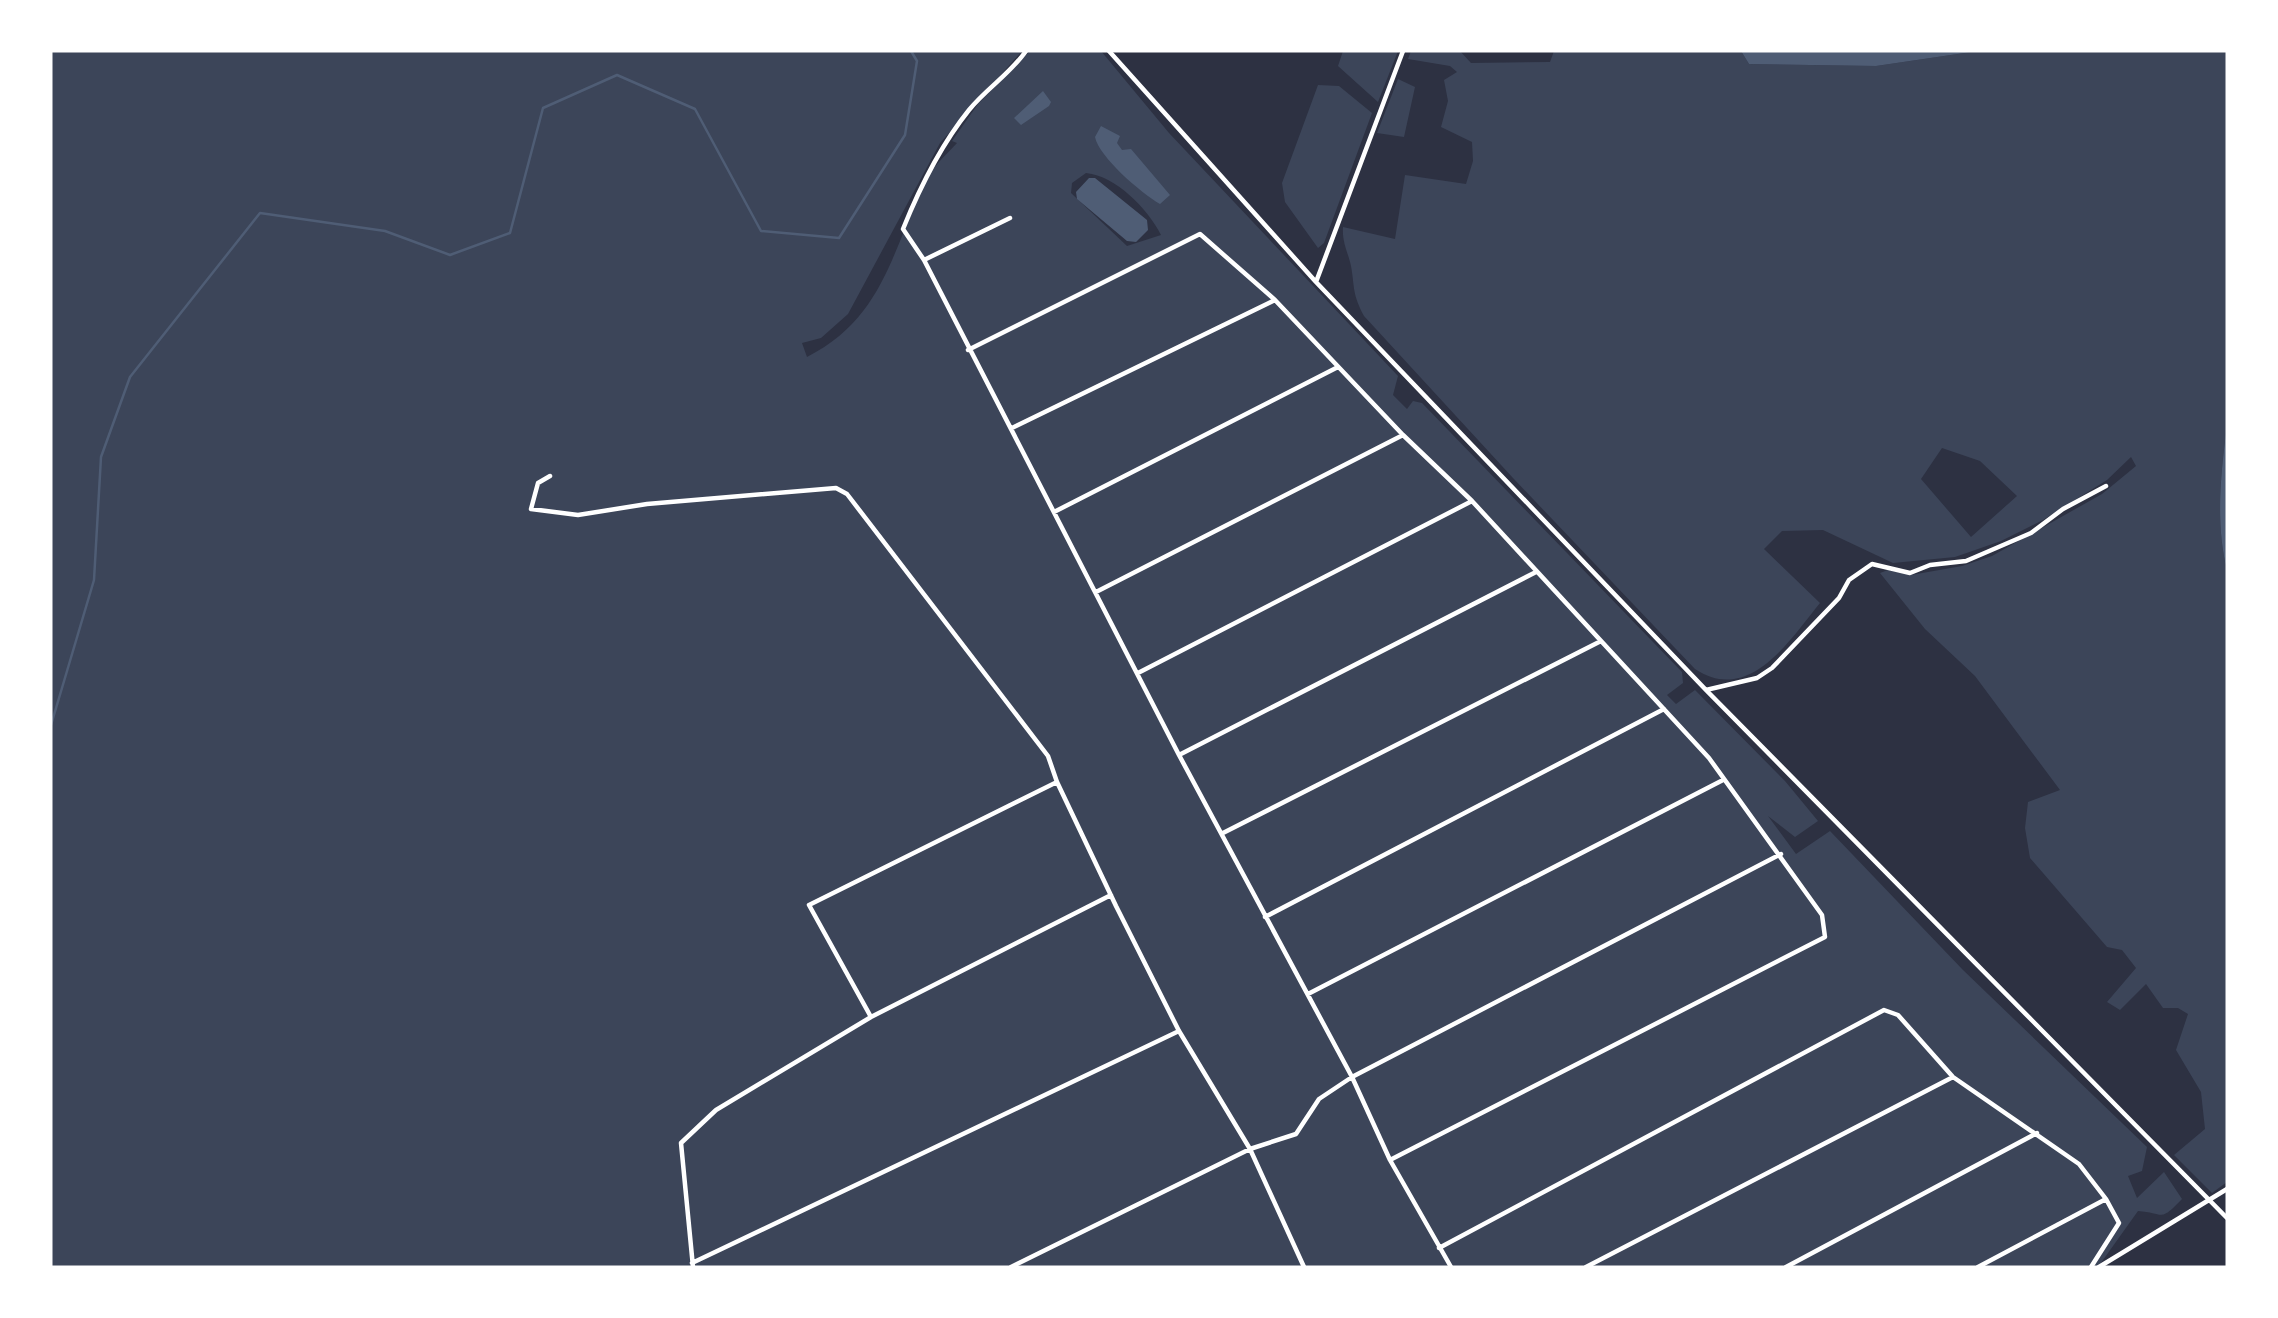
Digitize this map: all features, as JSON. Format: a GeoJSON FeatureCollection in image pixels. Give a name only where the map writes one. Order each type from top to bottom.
{"type":"FeatureCollection","features":[{"type":"Feature","properties":{"kind":"street"},"geometry":{"type":"LineString","coordinates":[[1026,51],[1014,68],[970,109],[922,181],[904,229],[924,260],[968,350],[1012,428],[1179,755],[1352,1077],[1390,1160],[1451,1267]]}},
{"type":"Feature","properties":{"kind":"street"},"geometry":{"type":"LineString","coordinates":[[1109,51],[1316,282],[1706,690],[2227,1218]]}},
{"type":"Feature","properties":{"kind":"street"},"geometry":{"type":"LineString","coordinates":[[1316,282],[1403,51]]}},
{"type":"Feature","properties":{"kind":"street"},"geometry":{"type":"LineString","coordinates":[[924,260],[1010,218]]}},
{"type":"Feature","properties":{"kind":"street"},"geometry":{"type":"LineString","coordinates":[[968,350],[1200,234],[1275,300],[1404,435],[1472,501],[1709,758],[1781,854],[1822,915],[1825,937],[1390,1160]]}},
{"type":"Feature","properties":{"kind":"street"},"geometry":{"type":"LineString","coordinates":[[1012,428],[1275,300]]}},
{"type":"Feature","properties":{"kind":"street"},"geometry":{"type":"LineString","coordinates":[[1054,512],[1338,367]]}},
{"type":"Feature","properties":{"kind":"street"},"geometry":{"type":"LineString","coordinates":[[1096,592],[1404,435]]}},
{"type":"Feature","properties":{"kind":"street"},"geometry":{"type":"LineString","coordinates":[[550,476],[538,482],[531,509],[578,515],[647,505],[836,488],[847,494],[1034,734],[1048,756],[1057,782],[1179,1031],[1250,1149],[1304,1267]]}},
{"type":"Feature","properties":{"kind":"street"},"geometry":{"type":"LineString","coordinates":[[1706,690],[1757,678],[1772,668],[1839,598],[1854,575],[1872,564],[1910,573],[1930,565],[1966,561],[2031,533],[2063,509],[2105,486]]}},
{"type":"Feature","properties":{"kind":"street"},"geometry":{"type":"LineString","coordinates":[[1138,673],[1472,501]]}},
{"type":"Feature","properties":{"kind":"street"},"geometry":{"type":"LineString","coordinates":[[1179,755],[1536,572]]}},
{"type":"Feature","properties":{"kind":"street"},"geometry":{"type":"LineString","coordinates":[[1223,833],[1601,641]]}},
{"type":"Feature","properties":{"kind":"street"},"geometry":{"type":"LineString","coordinates":[[1265,917],[1664,709]]}},
{"type":"Feature","properties":{"kind":"street"},"geometry":{"type":"LineString","coordinates":[[1308,994],[1723,780]]}},
{"type":"Feature","properties":{"kind":"street"},"geometry":{"type":"LineString","coordinates":[[871,1017],[809,905],[1057,782]]}},
{"type":"Feature","properties":{"kind":"street"},"geometry":{"type":"LineString","coordinates":[[1011,1267],[1250,1149],[1296,1134],[1319,1099],[1352,1077],[1781,854]]}},
{"type":"Feature","properties":{"kind":"street"},"geometry":{"type":"LineString","coordinates":[[1111,895],[871,1017],[716,1110],[681,1143],[692,1265],[1179,1031]]}},
{"type":"Feature","properties":{"kind":"street"},"geometry":{"type":"LineString","coordinates":[[1439,1248],[1884,1010],[1898,1015],[1953,1077],[2080,1164],[2106,1199],[2119,1223],[2091,1267]]}},
{"type":"Feature","properties":{"kind":"street"},"geometry":{"type":"LineString","coordinates":[[1586,1267],[1953,1077]]}},
{"type":"Feature","properties":{"kind":"street"},"geometry":{"type":"LineString","coordinates":[[1786,1267],[2037,1133]]}},
{"type":"Feature","properties":{"kind":"street"},"geometry":{"type":"LineString","coordinates":[[2099,1267],[2210,1202],[2227,1189]]}},
{"type":"Feature","properties":{"kind":"street"},"geometry":{"type":"LineString","coordinates":[[1978,1267],[2106,1199]]}},
{"type":"Feature","properties":{"kind":"street"},"geometry":{"type":"LineString","coordinates":[[2110,1267],[2118,1257]]}},
{"type":"Feature","properties":{"kind":"shaded area"},"geometry":{"type":"Polygon","coordinates":[[[51,51],[1022,51],[940,143],[848,314],[821,338],[802,343],[807,357],[834,340],[871,300],[884,278],[929,176],[957,143],[952,141],[978,104],[1030,51],[1101,51],[1169,133],[1398,376],[1393,395],[1407,409],[1413,401],[1422,403],[1682,672],[1683,683],[1667,695],[1676,704],[1695,690],[1785,781],[1818,821],[1795,837],[1768,816],[1796,854],[1830,831],[1963,970],[2147,1147],[2142,1171],[2128,1176],[2137,1198],[2164,1172],[2182,1199],[2162,1215],[2138,1211],[2098,1267],[51,1267],[51,51]],[[1086,173],[1072,183],[1071,193],[1127,246],[1161,235],[1130,195],[1097,175],[1086,173]]]}},
{"type":"Feature","properties":{"kind":"shaded area"},"geometry":{"type":"Polygon","coordinates":[[[1343,51],[1398,51],[1378,102],[1338,66],[1343,51]]]}},
{"type":"Feature","properties":{"kind":"shaded area"},"geometry":{"type":"Polygon","coordinates":[[[1411,51],[1460,51],[1471,63],[1550,62],[1554,51],[1741,51],[1749,64],[1876,66],[1978,51],[2227,51],[2227,425],[2220,516],[2227,570],[2227,1182],[2212,1193],[2174,1155],[2205,1129],[2201,1092],[2176,1050],[2188,1014],[2178,1008],[2163,1008],[2146,984],[2120,1010],[2107,1002],[2136,968],[2122,950],[2107,947],[2030,858],[2025,828],[2028,802],[2060,790],[1975,676],[1925,629],[1880,573],[1888,570],[1911,575],[1962,566],[1992,556],[2102,494],[2136,466],[2131,457],[2107,480],[2043,520],[2001,541],[1955,557],[1893,563],[1823,530],[1782,531],[1764,549],[1820,603],[1782,650],[1750,674],[1733,679],[1715,678],[1695,669],[1513,478],[1364,316],[1357,302],[1343,227],[1395,239],[1405,175],[1466,184],[1473,161],[1472,142],[1441,127],[1448,101],[1444,80],[1457,72],[1450,66],[1408,59],[1411,51]],[[1942,448],[1921,479],[1971,537],[2017,496],[1980,461],[1942,448]]]}},
{"type":"Feature","properties":{"kind":"shaded area"},"geometry":{"type":"Polygon","coordinates":[[[1741,51],[1978,51],[1876,66],[1749,64],[1741,51]]]}},
{"type":"Feature","properties":{"kind":"shaded area"},"geometry":{"type":"Polygon","coordinates":[[[1398,79],[1415,87],[1404,137],[1377,133],[1398,79]]]}},
{"type":"Feature","properties":{"kind":"shaded area"},"geometry":{"type":"Polygon","coordinates":[[[1318,85],[1339,86],[1372,113],[1324,243],[1318,248],[1285,202],[1282,183],[1318,85]]]}},
{"type":"Feature","properties":{"kind":"shaded area"},"geometry":{"type":"Polygon","coordinates":[[[1043,91],[1051,102],[1049,106],[1021,125],[1014,118],[1043,91]]]}},
{"type":"Feature","properties":{"kind":"shaded area"},"geometry":{"type":"Polygon","coordinates":[[[1101,126],[1120,136],[1117,143],[1122,150],[1131,149],[1170,195],[1160,204],[1142,192],[1104,154],[1095,137],[1101,126]]]}},
{"type":"Feature","properties":{"kind":"shaded area"},"geometry":{"type":"Polygon","coordinates":[[[1089,178],[1095,178],[1147,220],[1148,230],[1136,242],[1127,241],[1077,199],[1076,192],[1089,178]]]}},
{"type":"Feature","properties":{"kind":"shaded area"},"geometry":{"type":"Polygon","coordinates":[[[2227,425],[2227,570],[2220,516],[2227,425]]]}},
{"type":"Feature","properties":{"kind":"waterway"},"geometry":{"type":"LineString","coordinates":[[51,725],[94,580],[101,457],[130,377],[260,213],[385,231],[450,255],[510,233],[543,108],[617,75],[695,109],[761,231],[839,238],[905,135],[917,61],[911,51]]}}]}
